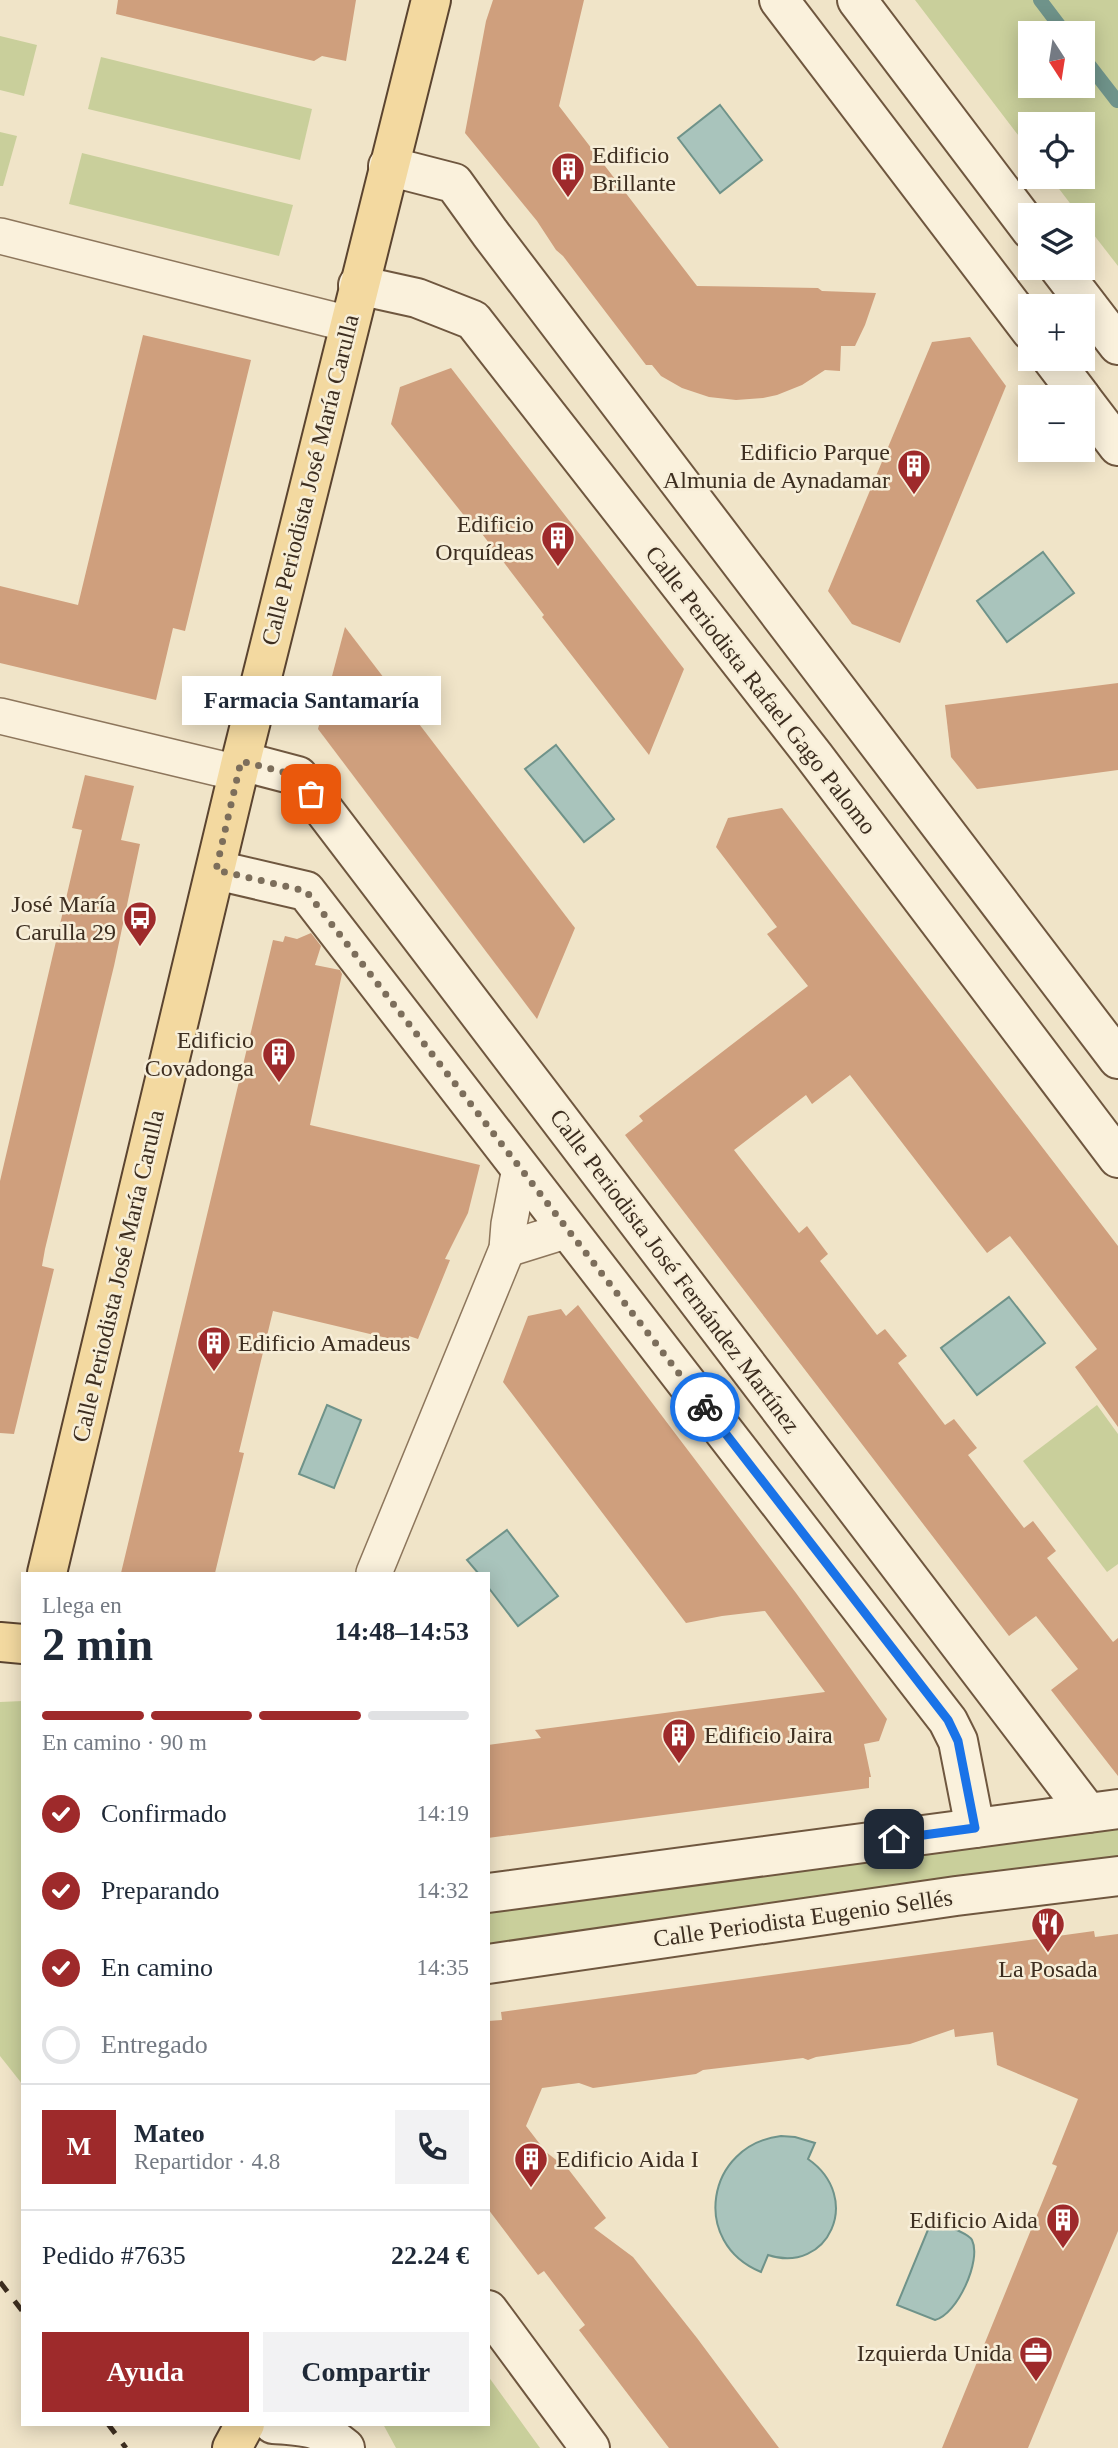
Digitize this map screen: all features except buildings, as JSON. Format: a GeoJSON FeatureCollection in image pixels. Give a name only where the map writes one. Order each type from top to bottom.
{"type":"FeatureCollection","features":[{"type":"Feature","properties":{"kind":"main road","name":"Calle Periodista José María Carulla"},"geometry":{"type":"LineString","coordinates":[[47,1572],[240,767],[431,0]]}},
{"type":"Feature","properties":{"kind":"main road"},"geometry":{"type":"LineString","coordinates":[[0,1642],[21,1644]]}},
{"type":"Feature","properties":{"kind":"main road"},"geometry":{"type":"LineString","coordinates":[[232,2448],[244,2426]]}},
{"type":"Feature","properties":{"kind":"street"},"geometry":{"type":"LineString","coordinates":[[779,0],[1018,314]]}},
{"type":"Feature","properties":{"kind":"street"},"geometry":{"type":"LineString","coordinates":[[857,0],[1018,213]]}},
{"type":"Feature","properties":{"kind":"street"},"geometry":{"type":"LineString","coordinates":[[388,166],[454,183],[1118,1059]]}},
{"type":"Feature","properties":{"kind":"street"},"geometry":{"type":"LineString","coordinates":[[0,236],[349,324]]}},
{"type":"Feature","properties":{"kind":"street"},"geometry":{"type":"LineString","coordinates":[[1068,280],[1118,345]]}},
{"type":"Feature","properties":{"kind":"street","name":"Calle Periodista Rafael Gago Palomo"},"geometry":{"type":"LineString","coordinates":[[358,285],[417,298],[472,320],[814,757],[1118,1158]]}},
{"type":"Feature","properties":{"kind":"street"},"geometry":{"type":"LineString","coordinates":[[1095,416],[1118,446]]}},
{"type":"Feature","properties":{"kind":"street"},"geometry":{"type":"LineString","coordinates":[[0,716],[240,767]]}},
{"type":"Feature","properties":{"kind":"street","name":"Calle Periodista José Fernández Martínez"},"geometry":{"type":"LineString","coordinates":[[240,767],[298,776],[1103,1811]]}},
{"type":"Feature","properties":{"kind":"street"},"geometry":{"type":"LineString","coordinates":[[216,870],[306,891],[948,1720],[958,1741],[975,1828]]}},
{"type":"Feature","properties":{"kind":"street"},"geometry":{"type":"LineString","coordinates":[[374,1572],[507,1249],[520,1168]]}},
{"type":"Feature","properties":{"kind":"street"},"geometry":{"type":"LineString","coordinates":[[507,1249],[568,1230]]}},
{"type":"Feature","properties":{"kind":"street"},"geometry":{"type":"LineString","coordinates":[[490,1893],[1103,1811]]}},
{"type":"Feature","properties":{"kind":"street","name":"Calle Periodista Eugenio Sellés"},"geometry":{"type":"LineString","coordinates":[[490,1964],[956,1896],[1118,1876]]}},
{"type":"Feature","properties":{"kind":"street"},"geometry":{"type":"LineString","coordinates":[[490,2313],[590,2448]]}},
{"type":"Feature","properties":{"kind":"street"},"geometry":{"type":"LineString","coordinates":[[302,2426],[327,2433],[345,2448]]}},
{"type":"Feature","properties":{"kind":"green space"},"geometry":{"type":"Polygon","coordinates":[[[915,0],[1118,0],[1118,266],[1095,236],[1095,203],[1070,203],[1059,189],[1095,189],[1095,112],[1018,112],[1018,135],[915,0]]]}},
{"type":"Feature","properties":{"kind":"green space"},"geometry":{"type":"Polygon","coordinates":[[[0,36],[37,45],[24,96],[0,90],[0,36]]]}},
{"type":"Feature","properties":{"kind":"green space"},"geometry":{"type":"Polygon","coordinates":[[[101,57],[312,109],[300,160],[88,109],[101,57]]]}},
{"type":"Feature","properties":{"kind":"green space"},"geometry":{"type":"Polygon","coordinates":[[[0,132],[17,136],[3,186],[0,186],[0,132]]]}},
{"type":"Feature","properties":{"kind":"green space"},"geometry":{"type":"Polygon","coordinates":[[[82,153],[293,205],[279,256],[69,204],[82,153]]]}},
{"type":"Feature","properties":{"kind":"green space"},"geometry":{"type":"Polygon","coordinates":[[[1097,1405],[1118,1434],[1118,1564],[1107,1572],[1023,1461],[1097,1405]]]}},
{"type":"Feature","properties":{"kind":"green space"},"geometry":{"type":"Polygon","coordinates":[[[21,1701],[21,2082],[0,2056],[0,1702],[21,1701]]]}},
{"type":"Feature","properties":{"kind":"green space"},"geometry":{"type":"Polygon","coordinates":[[[1118,1829],[1118,1861],[490,1948],[490,1913],[1118,1829]]]}},
{"type":"Feature","properties":{"kind":"green space"},"geometry":{"type":"Polygon","coordinates":[[[490,2379],[540,2448],[396,2448],[384,2426],[490,2426],[490,2379]]]}},
{"type":"Feature","properties":{"kind":"water"},"geometry":{"type":"Polygon","coordinates":[[[720,105],[762,160],[720,193],[678,138],[720,105]]]}},
{"type":"Feature","properties":{"kind":"water"},"geometry":{"type":"Polygon","coordinates":[[[1043,552],[1074,593],[1007,642],[977,601],[1043,552]]]}},
{"type":"Feature","properties":{"kind":"water"},"geometry":{"type":"Polygon","coordinates":[[[556,745],[614,819],[584,842],[525,769],[556,745]]]}},
{"type":"Feature","properties":{"kind":"water"},"geometry":{"type":"Polygon","coordinates":[[[1009,1297],[1045,1343],[977,1395],[941,1348],[1009,1297]]]}},
{"type":"Feature","properties":{"kind":"water"},"geometry":{"type":"Polygon","coordinates":[[[327,1405],[361,1420],[334,1488],[299,1474],[327,1405]]]}},
{"type":"Feature","properties":{"kind":"water"},"geometry":{"type":"Polygon","coordinates":[[[507,1530],[558,1596],[518,1626],[490,1590],[490,1572],[477,1572],[467,1560],[507,1530]]]}},
{"type":"Feature","properties":{"kind":"water"},"geometry":{"type":"Polygon","coordinates":[[[781,2136],[815,2143],[808,2159],[825,2175],[834,2193],[836,2212],[832,2229],[822,2244],[807,2254],[789,2258],[768,2255],[761,2272],[738,2258],[724,2240],[716,2219],[716,2197],[723,2175],[736,2157],[756,2143],[781,2136]]]}},
{"type":"Feature","properties":{"kind":"water"},"geometry":{"type":"Polygon","coordinates":[[[932,2220],[965,2234],[972,2240],[974,2249],[974,2260],[966,2286],[951,2308],[935,2320],[897,2305],[932,2220]]]}},
{"type":"Feature","properties":{"kind":"waterway"},"geometry":{"type":"LineString","coordinates":[[1040,0],[1056,21]]}},
{"type":"Feature","properties":{"kind":"waterway"},"geometry":{"type":"LineString","coordinates":[[1096,74],[1117,101]]}},
{"type":"Feature","properties":{"kind":"railway"},"geometry":{"type":"LineString","coordinates":[[0,2282],[21,2309]]}},
{"type":"Feature","properties":{"kind":"railway"},"geometry":{"type":"LineString","coordinates":[[110,2426],[126,2448]]}},
{"type":"Feature","properties":{"kind":"way so far"},"geometry":{"type":"LineString","coordinates":[[311,794],[298,776],[241,761],[216,870],[306,891],[705,1407]]}},
{"type":"Feature","properties":{"kind":"place","name":"Edificio Brillante"},"geometry":{"type":"Point","coordinates":[568,199]}},
{"type":"Feature","properties":{"kind":"place","name":"Edificio Parque Almunia de Aynadamar"},"geometry":{"type":"Point","coordinates":[914,496]}},
{"type":"Feature","properties":{"kind":"place","name":"Edificio Orquídeas"},"geometry":{"type":"Point","coordinates":[558,568]}},
{"type":"Feature","properties":{"kind":"place","name":"Farmacia Santamaría"},"geometry":{"type":"Point","coordinates":[311,794]}},
{"type":"Feature","properties":{"kind":"place","name":"José María Carulla 29"},"geometry":{"type":"Point","coordinates":[140,948]}},
{"type":"Feature","properties":{"kind":"place","name":"Edificio Covadonga"},"geometry":{"type":"Point","coordinates":[279,1084]}},
{"type":"Feature","properties":{"kind":"place","name":"Edificio Amadeus"},"geometry":{"type":"Point","coordinates":[214,1373]}},
{"type":"Feature","properties":{"kind":"place","name":"Edificio Jaira"},"geometry":{"type":"Point","coordinates":[679,1765]}},
{"type":"Feature","properties":{"kind":"place","name":"La Posada"},"geometry":{"type":"Point","coordinates":[1048,1954]}},
{"type":"Feature","properties":{"kind":"place","name":"Edificio Aida I"},"geometry":{"type":"Point","coordinates":[531,2189]}},
{"type":"Feature","properties":{"kind":"place","name":"Edificio Aida"},"geometry":{"type":"Point","coordinates":[1063,2250]}},
{"type":"Feature","properties":{"kind":"place","name":"Izquierda Unida"},"geometry":{"type":"Point","coordinates":[1036,2383]}},
{"type":"Feature","properties":{"kind":"route"},"geometry":{"type":"LineString","coordinates":[[705,1407],[948,1720],[958,1741],[975,1828],[894,1839]]}}]}
